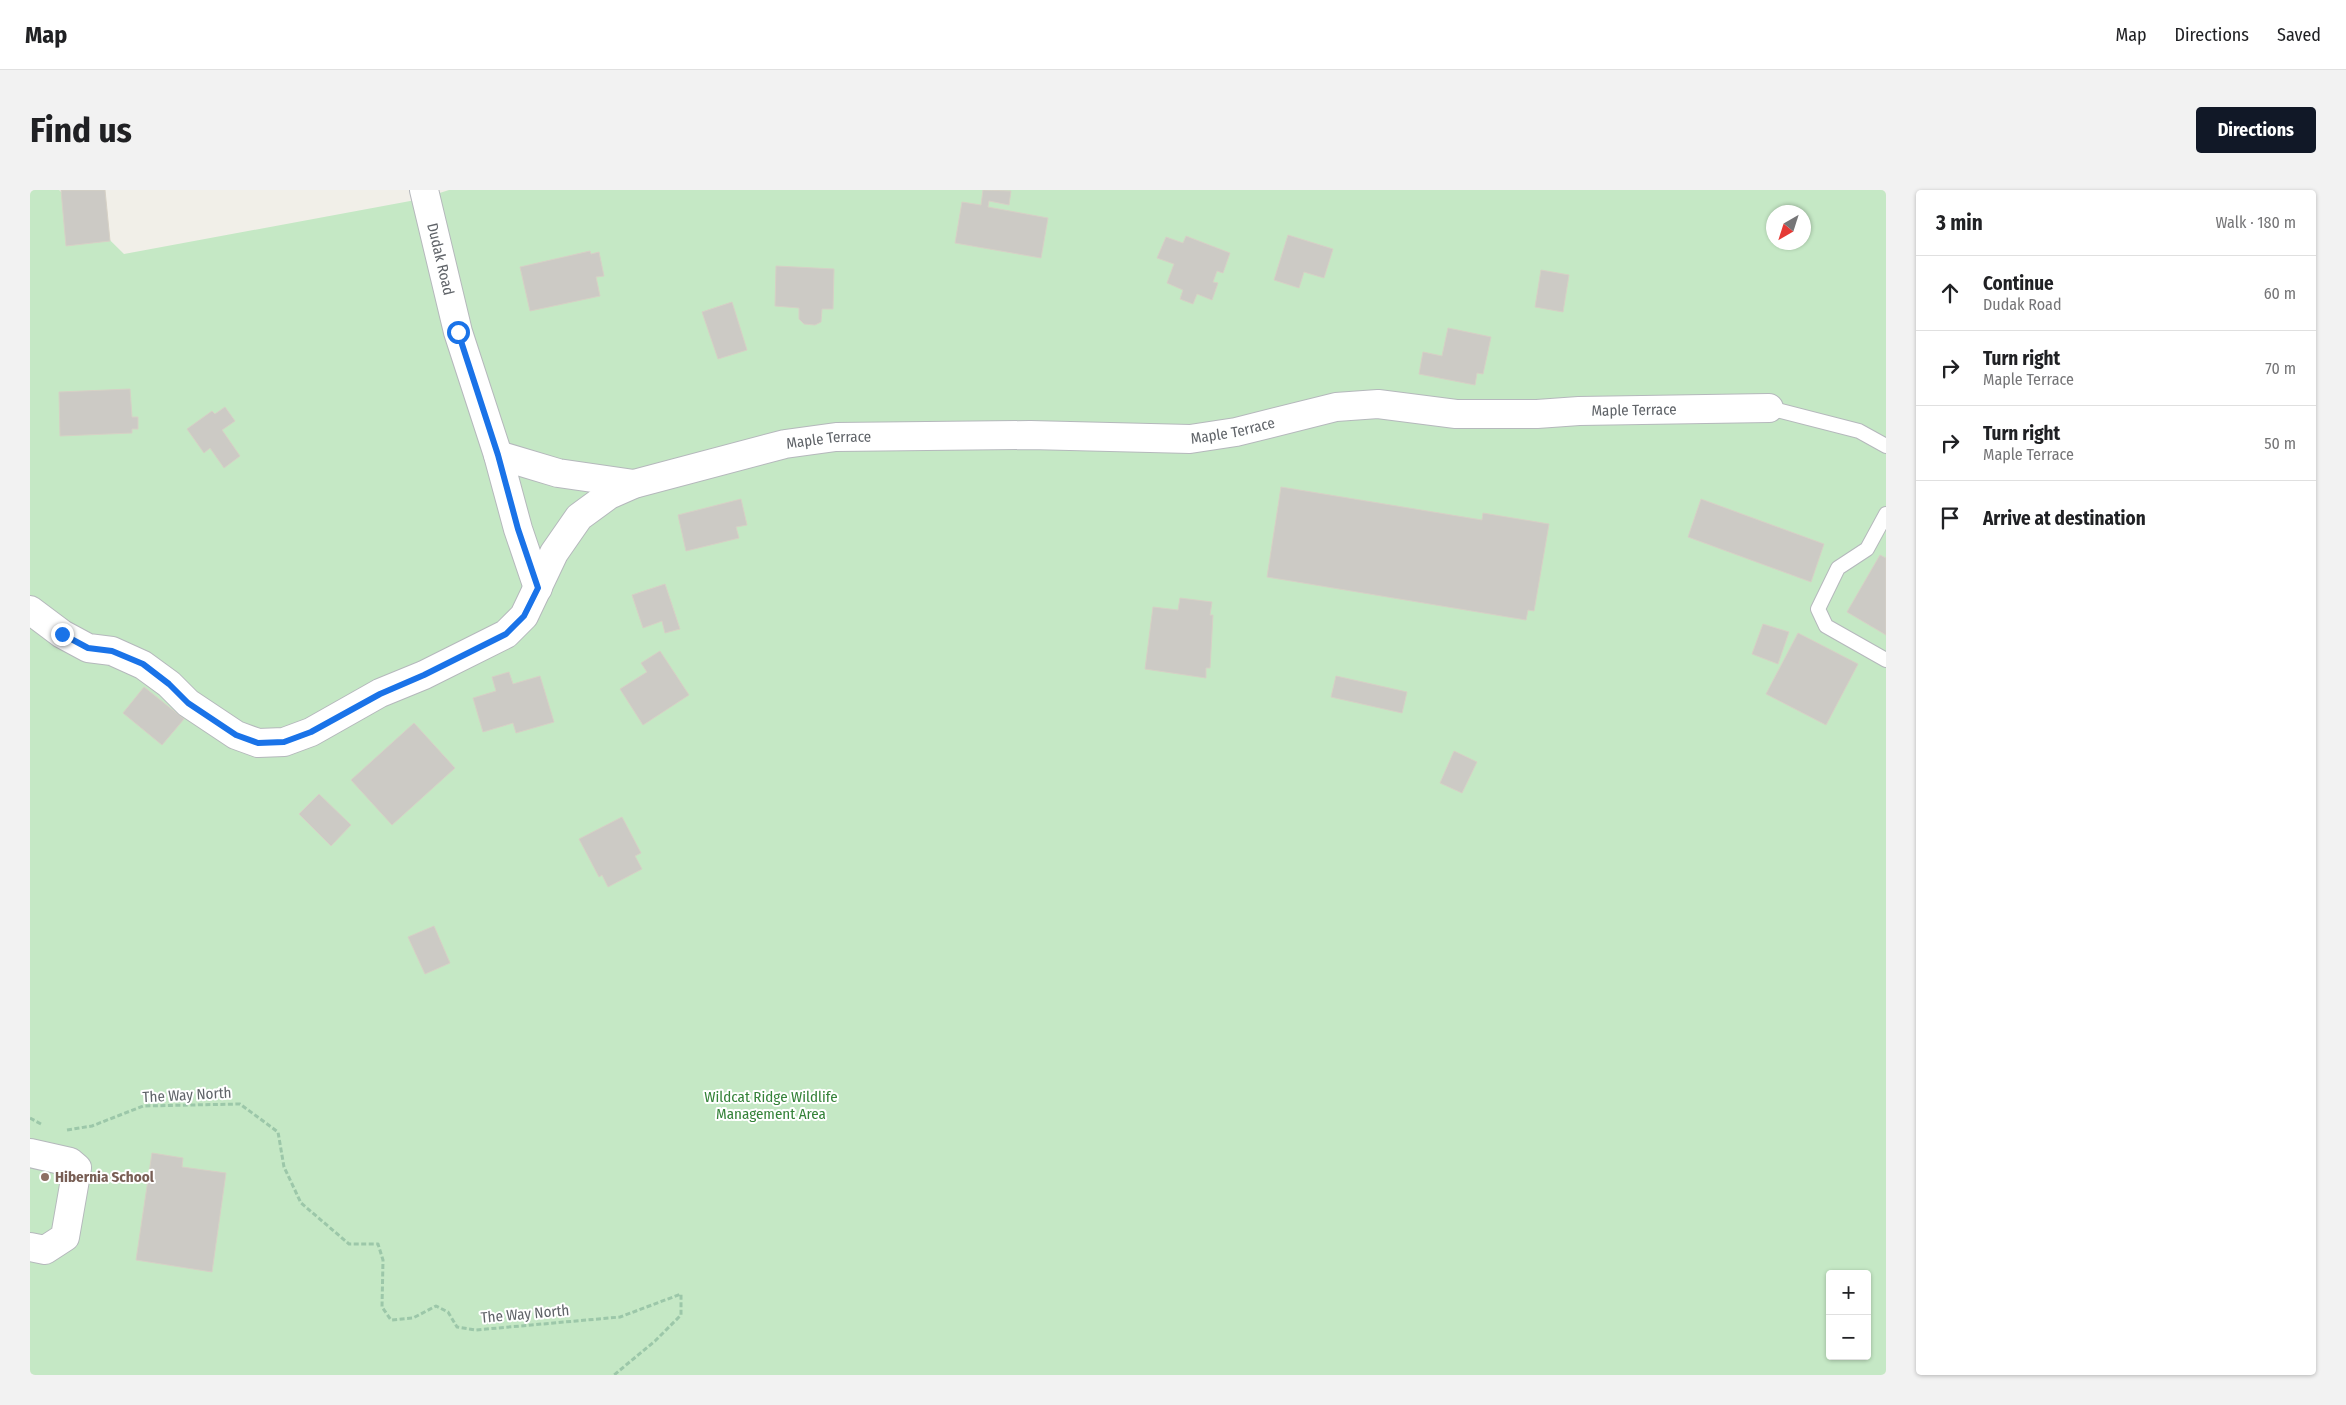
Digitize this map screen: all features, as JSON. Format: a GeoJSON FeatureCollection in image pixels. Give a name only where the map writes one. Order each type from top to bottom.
{"type":"FeatureCollection","features":[{"type":"Feature","properties":{"kind":"street","name":"Dudak Road"},"geometry":{"type":"LineString","coordinates":[[424,190],[458,332],[538,588]]}},
{"type":"Feature","properties":{"kind":"street","name":"Maple Terrace"},"geometry":{"type":"LineString","coordinates":[[30,610],[62,634],[88,648],[112,651],[143,664],[169,684],[188,703],[236,735],[258,743],[284,742],[311,732],[380,694],[424,675],[506,634],[524,616],[554,553],[580,517],[609,495],[634,484],[784,444],[836,436],[1030,435],[1190,439],[1236,432],[1336,407],[1378,404],[1465,414],[1769,408]]}},
{"type":"Feature","properties":{"kind":"street"},"geometry":{"type":"LineString","coordinates":[[498,455],[558,473],[634,484]]}},
{"type":"Feature","properties":{"kind":"street"},"geometry":{"type":"LineString","coordinates":[[30,1153],[70,1162],[77,1168],[65,1237],[45,1250],[30,1247]]}},
{"type":"Feature","properties":{"kind":"lane"},"geometry":{"type":"LineString","coordinates":[[1769,408],[1859,431],[1886,446]]}},
{"type":"Feature","properties":{"kind":"lane"},"geometry":{"type":"LineString","coordinates":[[1886,514],[1867,549],[1838,568],[1818,609],[1826,626],[1886,660]]}},
{"type":"Feature","properties":{"kind":"path","name":"The Way North"},"geometry":{"type":"LineString","coordinates":[[66,1131],[92,1126],[143,1106],[240,1104],[278,1132],[284,1167],[301,1203],[349,1244],[378,1244],[383,1260],[382,1307],[391,1320],[413,1318],[436,1306],[448,1312],[457,1326],[476,1330],[620,1317],[681,1294],[681,1315],[614,1375]]}},
{"type":"Feature","properties":{"kind":"path"},"geometry":{"type":"LineString","coordinates":[[30,1118],[48,1128]]}},
{"type":"Feature","properties":{"kind":"green space","name":"Wildcat Ridge Wildlife Management Area"},"geometry":{"type":"Polygon","coordinates":[[[30,190],[59,190],[124,254],[421,199],[449,190],[1886,190],[1886,1375],[30,1375],[30,190]]]}},
{"type":"Feature","properties":{"kind":"building"},"geometry":{"type":"Polygon","coordinates":[[[61,190],[105,190],[110,241],[66,246],[61,190]]]}},
{"type":"Feature","properties":{"kind":"building"},"geometry":{"type":"Polygon","coordinates":[[[983,190],[1011,191],[1009,205],[989,201],[988,207],[1048,218],[1041,258],[955,243],[962,202],[981,205],[983,190]]]}},
{"type":"Feature","properties":{"kind":"building"},"geometry":{"type":"Polygon","coordinates":[[[1288,235],[1333,249],[1324,278],[1304,272],[1299,288],[1274,280],[1288,235]]]}},
{"type":"Feature","properties":{"kind":"building"},"geometry":{"type":"Polygon","coordinates":[[[1186,236],[1230,253],[1223,273],[1217,271],[1213,282],[1218,283],[1212,300],[1197,294],[1193,304],[1180,299],[1183,290],[1167,283],[1174,264],[1157,258],[1166,237],[1183,243],[1186,236]]]}},
{"type":"Feature","properties":{"kind":"building"},"geometry":{"type":"Polygon","coordinates":[[[590,251],[591,254],[599,252],[604,276],[596,277],[600,296],[530,311],[520,267],[590,251]]]}},
{"type":"Feature","properties":{"kind":"building"},"geometry":{"type":"Polygon","coordinates":[[[776,266],[834,269],[833,309],[822,309],[821,322],[815,325],[804,324],[799,319],[799,308],[775,306],[776,266]]]}},
{"type":"Feature","properties":{"kind":"building"},"geometry":{"type":"Polygon","coordinates":[[[1541,270],[1569,275],[1563,312],[1535,307],[1541,270]]]}},
{"type":"Feature","properties":{"kind":"building"},"geometry":{"type":"Polygon","coordinates":[[[732,302],[747,350],[718,359],[702,312],[732,302]]]}},
{"type":"Feature","properties":{"kind":"building"},"geometry":{"type":"Polygon","coordinates":[[[1448,328],[1491,337],[1483,374],[1477,373],[1475,385],[1419,374],[1423,352],[1442,356],[1448,328]]]}},
{"type":"Feature","properties":{"kind":"building"},"geometry":{"type":"Polygon","coordinates":[[[130,389],[132,417],[138,417],[138,429],[132,429],[132,433],[60,436],[59,392],[130,389]]]}},
{"type":"Feature","properties":{"kind":"building"},"geometry":{"type":"Polygon","coordinates":[[[225,407],[235,421],[222,430],[240,456],[224,468],[210,448],[204,453],[187,429],[212,411],[215,414],[225,407]]]}},
{"type":"Feature","properties":{"kind":"building"},"geometry":{"type":"Polygon","coordinates":[[[1281,487],[1482,520],[1483,513],[1549,524],[1534,611],[1528,610],[1526,620],[1267,577],[1281,487]]]}},
{"type":"Feature","properties":{"kind":"building"},"geometry":{"type":"Polygon","coordinates":[[[741,499],[747,525],[736,527],[739,538],[686,551],[678,515],[741,499]]]}},
{"type":"Feature","properties":{"kind":"building"},"geometry":{"type":"Polygon","coordinates":[[[1701,499],[1824,544],[1811,582],[1688,537],[1701,499]]]}},
{"type":"Feature","properties":{"kind":"building"},"geometry":{"type":"Polygon","coordinates":[[[1880,555],[1886,558],[1886,635],[1847,612],[1880,555]]]}},
{"type":"Feature","properties":{"kind":"building"},"geometry":{"type":"Polygon","coordinates":[[[665,584],[680,629],[665,633],[662,621],[643,628],[632,595],[665,584]]]}},
{"type":"Feature","properties":{"kind":"building"},"geometry":{"type":"Polygon","coordinates":[[[1180,598],[1212,602],[1210,615],[1213,615],[1210,668],[1206,668],[1206,678],[1145,669],[1153,607],[1178,610],[1180,598]]]}},
{"type":"Feature","properties":{"kind":"building"},"geometry":{"type":"Polygon","coordinates":[[[1763,624],[1789,632],[1778,664],[1752,654],[1763,624]]]}},
{"type":"Feature","properties":{"kind":"building"},"geometry":{"type":"Polygon","coordinates":[[[1798,633],[1858,664],[1826,725],[1766,694],[1798,633]]]}},
{"type":"Feature","properties":{"kind":"building"},"geometry":{"type":"Polygon","coordinates":[[[660,651],[689,695],[643,725],[620,689],[647,672],[641,663],[660,651]]]}},
{"type":"Feature","properties":{"kind":"building"},"geometry":{"type":"Polygon","coordinates":[[[509,672],[513,684],[540,676],[554,722],[516,733],[513,723],[483,732],[473,698],[496,691],[492,677],[509,672]]]}},
{"type":"Feature","properties":{"kind":"building"},"geometry":{"type":"Polygon","coordinates":[[[1336,676],[1407,692],[1402,713],[1331,697],[1336,676]]]}},
{"type":"Feature","properties":{"kind":"building"},"geometry":{"type":"Polygon","coordinates":[[[144,687],[184,719],[162,745],[123,713],[144,687]]]}},
{"type":"Feature","properties":{"kind":"building"},"geometry":{"type":"Polygon","coordinates":[[[414,723],[455,768],[392,825],[351,780],[414,723]]]}},
{"type":"Feature","properties":{"kind":"building"},"geometry":{"type":"Polygon","coordinates":[[[1454,751],[1477,762],[1462,793],[1440,783],[1454,751]]]}},
{"type":"Feature","properties":{"kind":"building"},"geometry":{"type":"Polygon","coordinates":[[[319,794],[351,825],[331,846],[299,814],[319,794]]]}},
{"type":"Feature","properties":{"kind":"building"},"geometry":{"type":"Polygon","coordinates":[[[622,817],[641,853],[635,856],[642,869],[608,887],[602,875],[599,877],[579,839],[622,817]]]}},
{"type":"Feature","properties":{"kind":"building"},"geometry":{"type":"Polygon","coordinates":[[[434,926],[450,963],[425,974],[408,937],[434,926]]]}},
{"type":"Feature","properties":{"kind":"building"},"geometry":{"type":"Polygon","coordinates":[[[152,1153],[183,1158],[182,1167],[226,1173],[212,1272],[136,1260],[152,1153]]]}},
{"type":"Feature","properties":{"kind":"place","name":"Hibernia School"},"geometry":{"type":"Point","coordinates":[45,1177]}},
{"type":"Feature","properties":{"kind":"route"},"geometry":{"type":"LineString","coordinates":[[62,634],[88,648],[112,651],[143,664],[169,684],[188,703],[236,735],[258,743],[284,742],[311,732],[344,712],[506,634],[524,616],[538,588],[458,332]]}}]}
